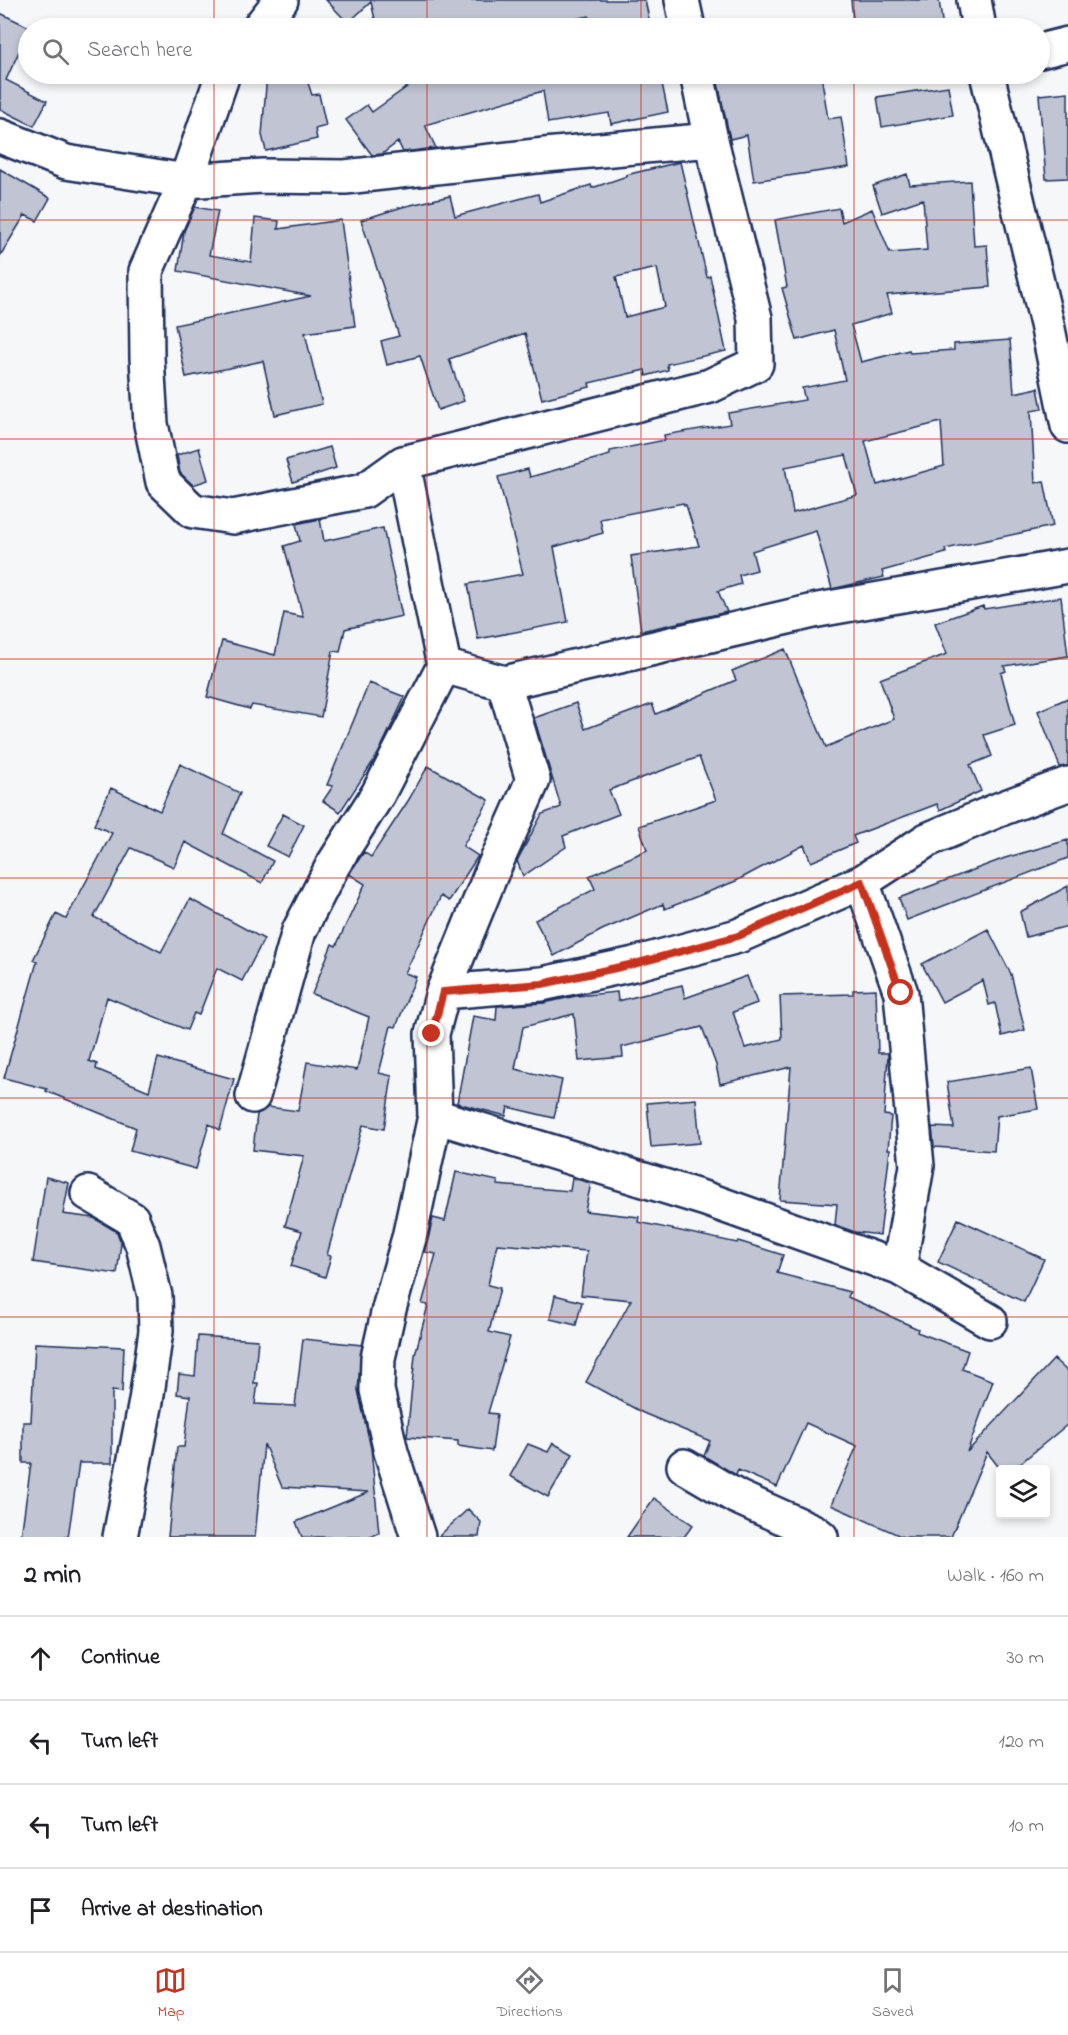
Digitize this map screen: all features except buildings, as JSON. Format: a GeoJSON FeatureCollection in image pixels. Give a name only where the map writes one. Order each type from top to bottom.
{"type":"FeatureCollection","features":[{"type":"Feature","properties":{"kind":"street"},"geometry":{"type":"LineString","coordinates":[[267,18],[281,0]]}},
{"type":"Feature","properties":{"kind":"street"},"geometry":{"type":"LineString","coordinates":[[682,0],[686,18]]}},
{"type":"Feature","properties":{"kind":"street"},"geometry":{"type":"LineString","coordinates":[[974,0],[977,18]]}},
{"type":"Feature","properties":{"kind":"street"},"geometry":{"type":"LineString","coordinates":[[1050,48],[1068,44]]}},
{"type":"Feature","properties":{"kind":"street"},"geometry":{"type":"LineString","coordinates":[[220,84],[186,181],[146,271],[147,358],[152,424],[163,482],[193,512],[233,517],[364,491],[403,464],[710,386],[756,364],[754,318],[699,84]]}},
{"type":"Feature","properties":{"kind":"street"},"geometry":{"type":"LineString","coordinates":[[990,84],[1057,325],[1068,426]]}},
{"type":"Feature","properties":{"kind":"street"},"geometry":{"type":"LineString","coordinates":[[0,136],[66,162],[186,181],[263,176],[345,177],[711,140]]}},
{"type":"Feature","properties":{"kind":"street"},"geometry":{"type":"LineString","coordinates":[[253,1096],[299,931],[333,866],[378,794],[444,666],[403,464]]}},
{"type":"Feature","properties":{"kind":"street"},"geometry":{"type":"LineString","coordinates":[[444,666],[504,683],[818,610],[1068,566]]}},
{"type":"Feature","properties":{"kind":"street"},"geometry":{"type":"LineString","coordinates":[[418,1537],[391,1452],[376,1390],[378,1358],[409,1238],[435,1116],[432,1034],[443,992],[491,874],[533,780],[504,683]]}},
{"type":"Feature","properties":{"kind":"street"},"geometry":{"type":"LineString","coordinates":[[443,992],[542,984],[646,961],[738,936],[862,882],[927,840],[1068,784]]}},
{"type":"Feature","properties":{"kind":"street"},"geometry":{"type":"LineString","coordinates":[[862,882],[901,993],[917,1166],[899,1268]]}},
{"type":"Feature","properties":{"kind":"street"},"geometry":{"type":"LineString","coordinates":[[435,1116],[706,1198],[899,1268],[990,1322]]}},
{"type":"Feature","properties":{"kind":"street"},"geometry":{"type":"LineString","coordinates":[[88,1193],[132,1219],[143,1246],[155,1296],[156,1331],[146,1401],[120,1537]]}},
{"type":"Feature","properties":{"kind":"street"},"geometry":{"type":"LineString","coordinates":[[684,1466],[737,1497],[821,1537]]}},
{"type":"Feature","properties":{"kind":"route"},"geometry":{"type":"LineString","coordinates":[[432,1034],[443,992],[542,984],[634,964],[738,936],[862,882],[901,993]]}}]}
